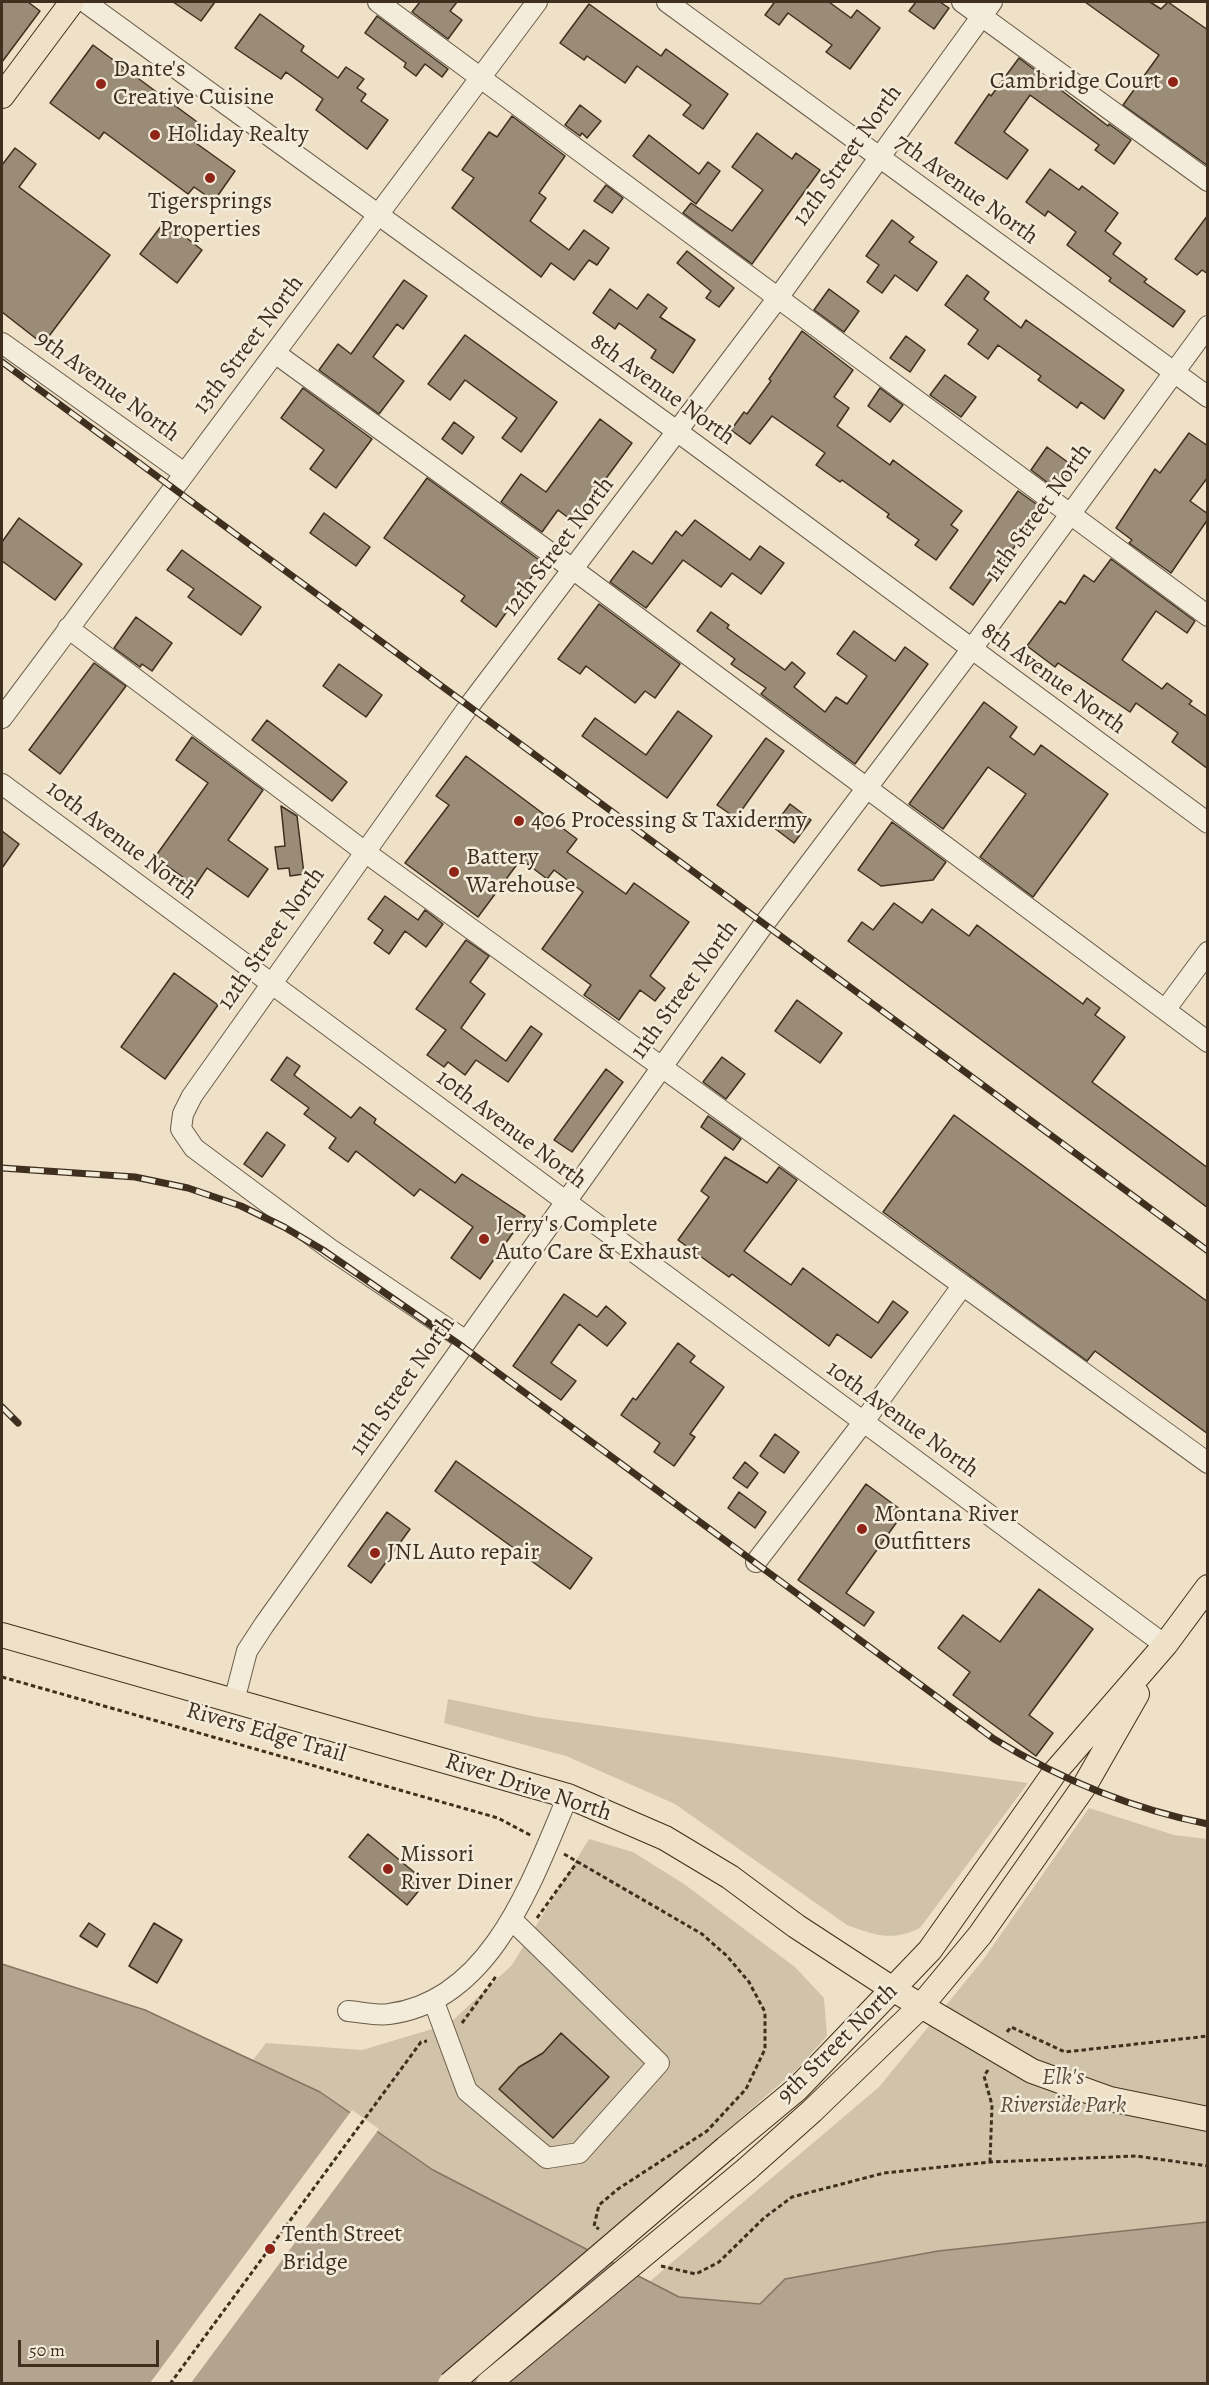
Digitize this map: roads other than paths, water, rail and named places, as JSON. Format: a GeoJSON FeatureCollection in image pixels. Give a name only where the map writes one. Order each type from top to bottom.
{"type":"FeatureCollection","features":[{"type":"Feature","properties":{"kind":"main road"},"geometry":{"type":"LineString","coordinates":[[2,96],[72,2]]}},
{"type":"Feature","properties":{"kind":"main road","name":"9th Street North"},"geometry":{"type":"LineString","coordinates":[[450,2384],[797,2089],[894,1990],[930,1950],[1055,1772],[1165,1645],[1208,1587]]}},
{"type":"Feature","properties":{"kind":"main road","name":"River Drive North"},"geometry":{"type":"LineString","coordinates":[[2,1635],[568,1796],[664,1838],[730,1877],[796,1926],[894,1990],[1032,2071],[1110,2099],[1208,2119]]}},
{"type":"Feature","properties":{"kind":"main road","name":"9th Street North"},"geometry":{"type":"LineString","coordinates":[[488,2384],[747,2169],[812,2111],[921,2006],[980,1935],[1085,1785],[1165,1645]]}},
{"type":"Feature","properties":{"kind":"street","name":"8th Avenue North"},"geometry":{"type":"LineString","coordinates":[[85,2],[678,432],[970,650],[1208,823]]}},
{"type":"Feature","properties":{"kind":"street"},"geometry":{"type":"LineString","coordinates":[[378,2],[1208,616]]}},
{"type":"Feature","properties":{"kind":"street","name":"13th Street North"},"geometry":{"type":"LineString","coordinates":[[2,718],[537,2]]}},
{"type":"Feature","properties":{"kind":"street","name":"7th Avenue North"},"geometry":{"type":"LineString","coordinates":[[667,2],[877,158],[1208,397]]}},
{"type":"Feature","properties":{"kind":"street"},"geometry":{"type":"LineString","coordinates":[[962,2],[987,9],[1208,181]]}},
{"type":"Feature","properties":{"kind":"street","name":"12th Street North"},"geometry":{"type":"LineString","coordinates":[[466,1341],[330,1249],[195,1148],[181,1130],[183,1114],[192,1096],[270,984],[470,706],[777,299],[987,9]]}},
{"type":"Feature","properties":{"kind":"street","name":"11th Street North"},"geometry":{"type":"LineString","coordinates":[[234,1701],[247,1651],[564,1201],[1208,326]]}},
{"type":"Feature","properties":{"kind":"street","name":"9th Avenue North"},"geometry":{"type":"LineString","coordinates":[[2,343],[184,473]]}},
{"type":"Feature","properties":{"kind":"street"},"geometry":{"type":"LineString","coordinates":[[275,353],[574,570],[1208,1042]]}},
{"type":"Feature","properties":{"kind":"street"},"geometry":{"type":"LineString","coordinates":[[68,628],[365,852],[1208,1462]]}},
{"type":"Feature","properties":{"kind":"street","name":"10th Avenue North"},"geometry":{"type":"LineString","coordinates":[[2,784],[862,1424],[1165,1645]]}},
{"type":"Feature","properties":{"kind":"street"},"geometry":{"type":"LineString","coordinates":[[1165,1010],[1208,952]]}},
{"type":"Feature","properties":{"kind":"street"},"geometry":{"type":"LineString","coordinates":[[756,1562],[862,1424],[963,1285]]}},
{"type":"Feature","properties":{"kind":"street"},"geometry":{"type":"LineString","coordinates":[[348,2011],[388,2014],[434,2002],[457,1984],[492,1949],[512,1920],[568,1796]]}},
{"type":"Feature","properties":{"kind":"street"},"geometry":{"type":"LineString","coordinates":[[434,2002],[467,2091],[547,2158],[579,2153],[659,2063],[512,1920]]}},
{"type":"Feature","properties":{"kind":"railway"},"geometry":{"type":"LineString","coordinates":[[2,362],[1208,1251]]}},
{"type":"Feature","properties":{"kind":"railway"},"geometry":{"type":"LineString","coordinates":[[2,1168],[135,1177],[188,1188],[241,1206],[284,1227],[323,1250],[463,1347],[994,1739],[1019,1754],[1097,1791],[1152,1810],[1208,1824]]}},
{"type":"Feature","properties":{"kind":"railway"},"geometry":{"type":"LineString","coordinates":[[2,1407],[18,1423]]}},
{"type":"Feature","properties":{"kind":"place","name":"Cambridge Court"},"geometry":{"type":"Point","coordinates":[1173,82]}},
{"type":"Feature","properties":{"kind":"place","name":"Dante's Creative Cuisine"},"geometry":{"type":"Point","coordinates":[101,84]}},
{"type":"Feature","properties":{"kind":"place","name":"Holiday Realty"},"geometry":{"type":"Point","coordinates":[155,135]}},
{"type":"Feature","properties":{"kind":"place","name":"Tigersprings Properties"},"geometry":{"type":"Point","coordinates":[210,178]}},
{"type":"Feature","properties":{"kind":"place","name":"406 Processing & Taxidermy"},"geometry":{"type":"Point","coordinates":[519,821]}},
{"type":"Feature","properties":{"kind":"place","name":"Battery Warehouse"},"geometry":{"type":"Point","coordinates":[454,872]}},
{"type":"Feature","properties":{"kind":"place","name":"Jerry's Complete Auto Care & Exhaust"},"geometry":{"type":"Point","coordinates":[484,1239]}},
{"type":"Feature","properties":{"kind":"place","name":"Montana River Outfitters"},"geometry":{"type":"Point","coordinates":[862,1529]}},
{"type":"Feature","properties":{"kind":"place","name":"JNL Auto repair"},"geometry":{"type":"Point","coordinates":[375,1553]}},
{"type":"Feature","properties":{"kind":"place","name":"Missori River Diner"},"geometry":{"type":"Point","coordinates":[388,1869]}},
{"type":"Feature","properties":{"kind":"place","name":"Tenth Street Bridge"},"geometry":{"type":"Point","coordinates":[270,2249]}},
{"type":"Feature","properties":{"kind":"park label","name":"Elk's Riverside Park"},"geometry":{"type":"Point","coordinates":[1063,2092]}}]}
